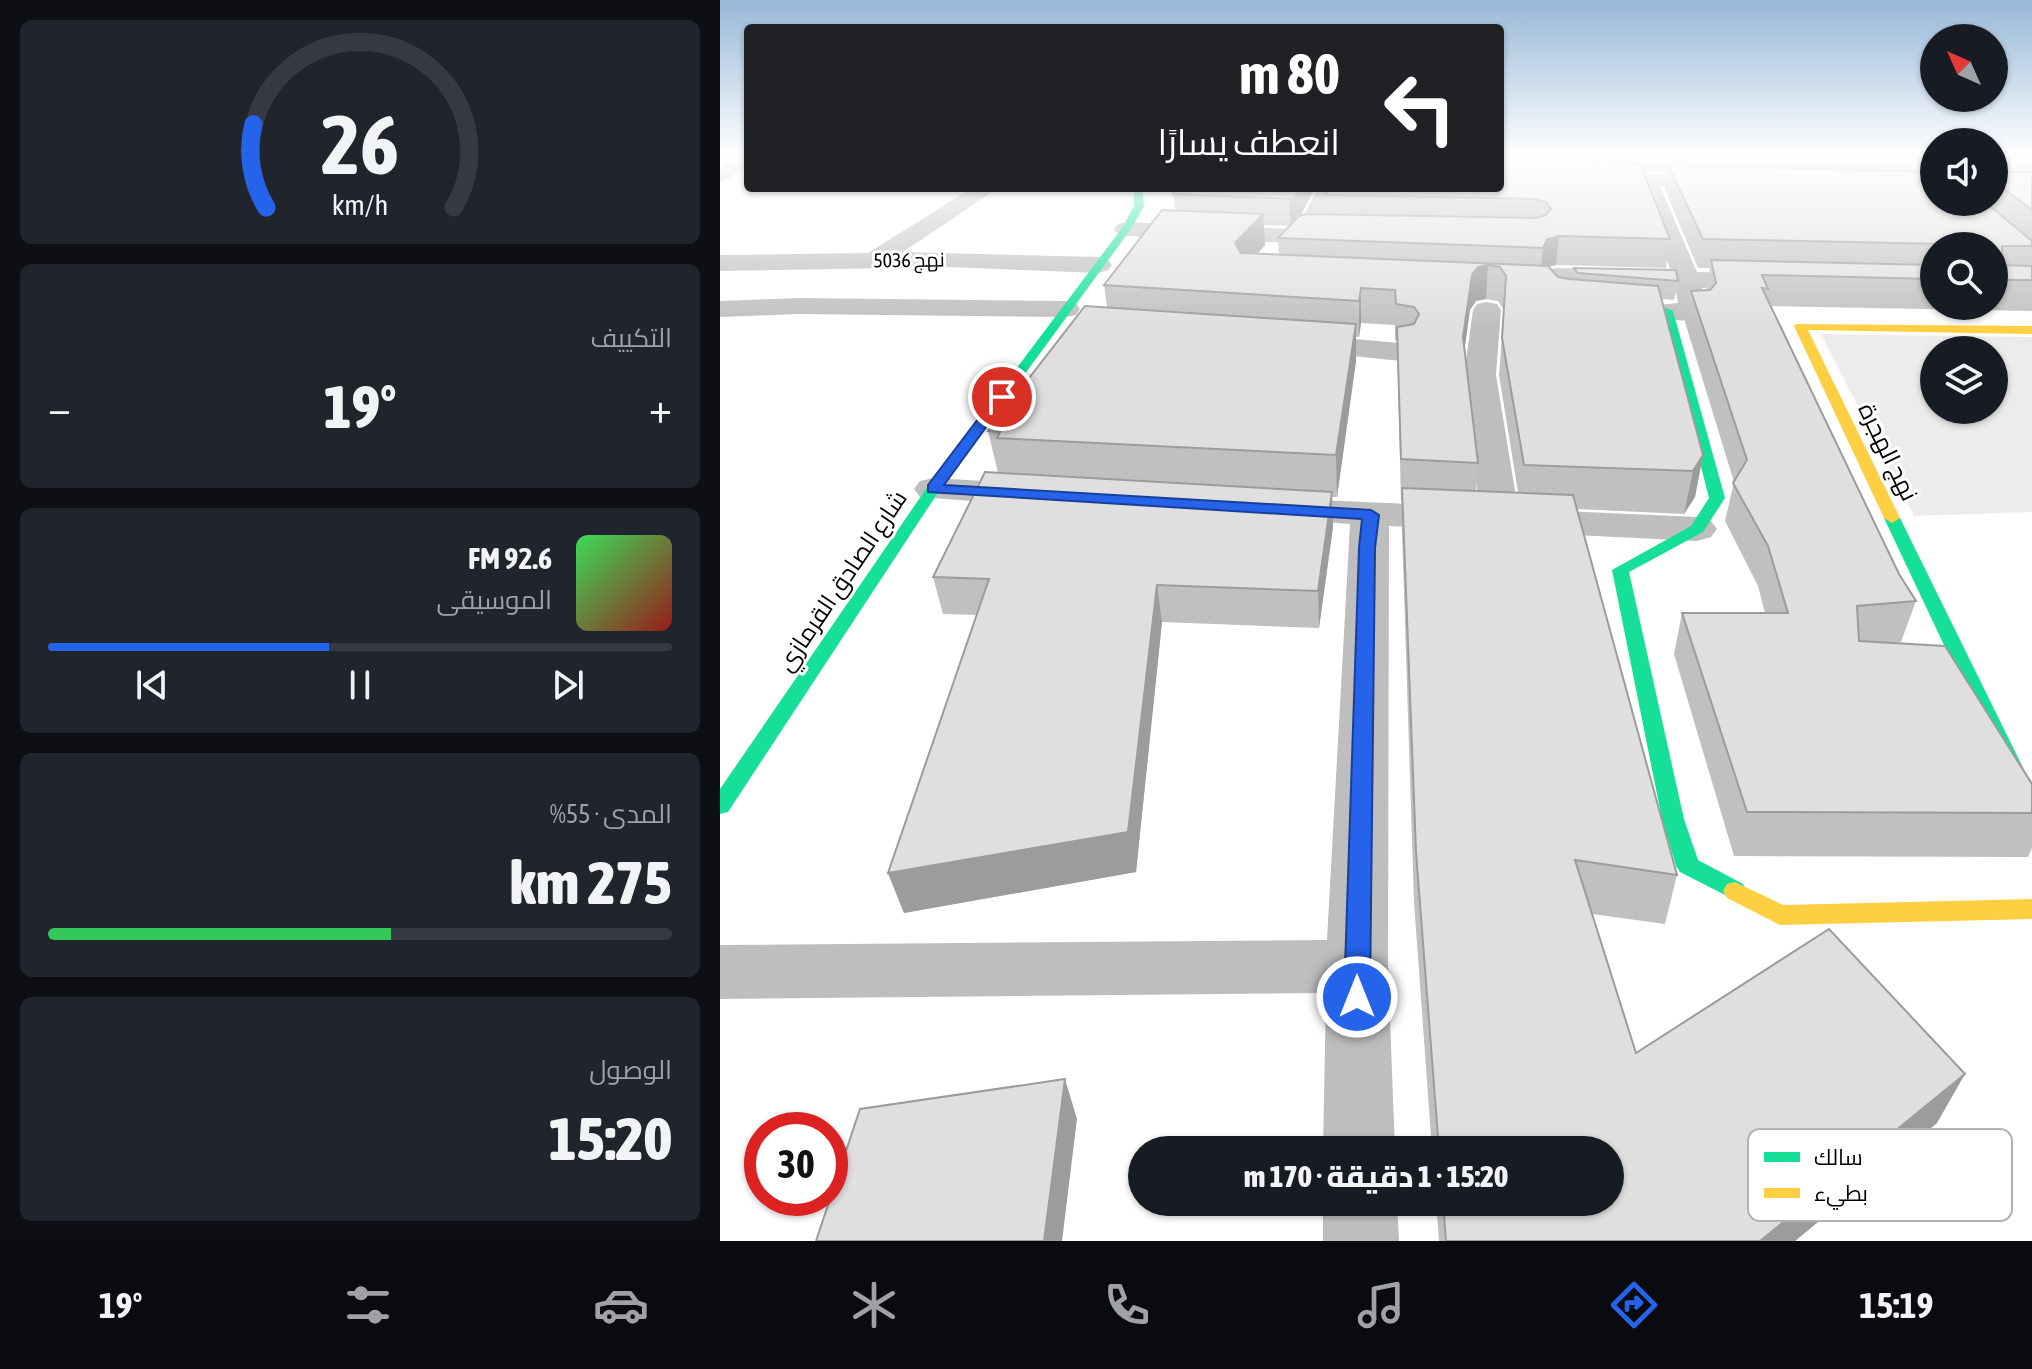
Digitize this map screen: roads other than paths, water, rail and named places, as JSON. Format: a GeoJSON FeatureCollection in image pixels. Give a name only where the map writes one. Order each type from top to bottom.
{"type":"FeatureCollection","features":[{"type":"Feature","properties":{"kind":"street"},"geometry":{"type":"LineString","coordinates":[[874,260],[946,214]]}},
{"type":"Feature","properties":{"kind":"street","name":"شارع الصادق القرمازي"},"geometry":{"type":"LineString","coordinates":[[720,806],[933,489],[1067,322],[1099,265],[1135,214]]}},
{"type":"Feature","properties":{"kind":"street"},"geometry":{"type":"LineString","coordinates":[[1272,256],[1299,234],[1312,214]]}},
{"type":"Feature","properties":{"kind":"street"},"geometry":{"type":"LineString","coordinates":[[1585,307],[1694,312],[1687,280],[1661,214]]}},
{"type":"Feature","properties":{"kind":"street"},"geometry":{"type":"LineString","coordinates":[[1126,229],[1367,233]]}},
{"type":"Feature","properties":{"kind":"street"},"geometry":{"type":"LineString","coordinates":[[1552,249],[1552,287],[1687,280],[1791,283]]}},
{"type":"Feature","properties":{"kind":"street","name":"نهج 5036"},"geometry":{"type":"LineString","coordinates":[[720,263],[949,259],[1099,265]]}},
{"type":"Feature","properties":{"kind":"street"},"geometry":{"type":"LineString","coordinates":[[720,309],[798,306],[1067,322]]}},
{"type":"Feature","properties":{"kind":"street"},"geometry":{"type":"LineString","coordinates":[[1487,310],[1480,375],[1500,519]]}},
{"type":"Feature","properties":{"kind":"street"},"geometry":{"type":"LineString","coordinates":[[1667,311],[1717,498],[1697,529],[1620,570],[1673,819],[1688,866],[1780,915],[2032,909]]}},
{"type":"Feature","properties":{"kind":"street","name":"نهج الهجرة"},"geometry":{"type":"LineString","coordinates":[[2032,330],[1800,326],[2032,808]]}},
{"type":"Feature","properties":{"kind":"street"},"geometry":{"type":"LineString","coordinates":[[1263,341],[1401,352]]}},
{"type":"Feature","properties":{"kind":"street"},"geometry":{"type":"LineString","coordinates":[[933,489],[1074,497]]}},
{"type":"Feature","properties":{"kind":"street"},"geometry":{"type":"LineString","coordinates":[[1230,507],[1697,529]]}},
{"type":"Feature","properties":{"kind":"street"},"geometry":{"type":"LineString","coordinates":[[1359,1136],[1357,966],[1367,548],[1371,515]]}},
{"type":"Feature","properties":{"kind":"street"},"geometry":{"type":"LineString","coordinates":[[720,972],[1357,966]]}},
{"type":"Feature","properties":{"kind":"street"},"geometry":{"type":"LineString","coordinates":[[1360,1216],[1361,1241]]}}]}
